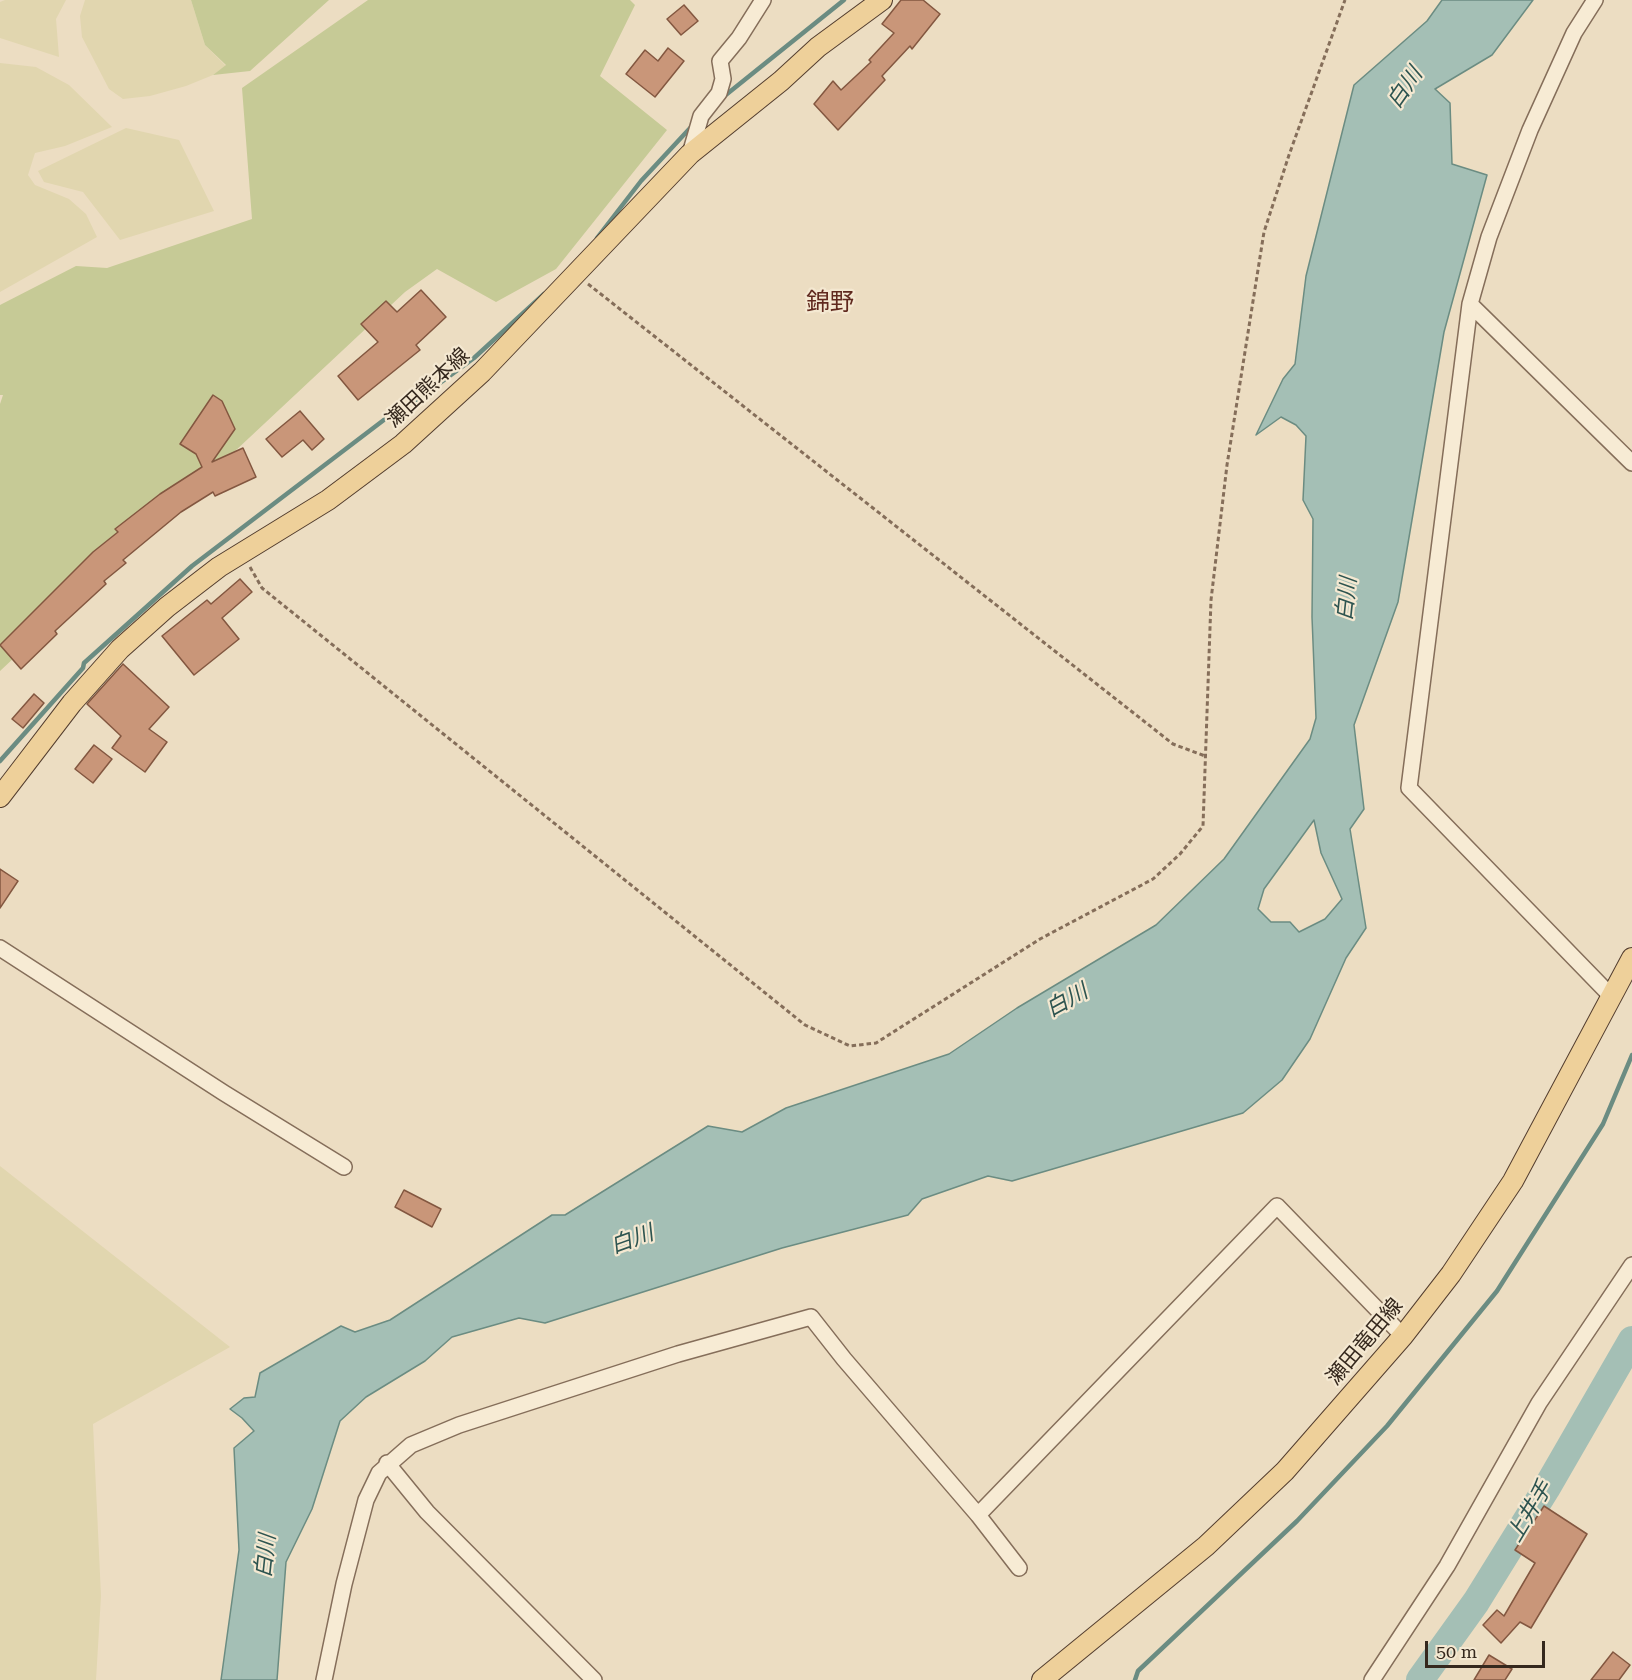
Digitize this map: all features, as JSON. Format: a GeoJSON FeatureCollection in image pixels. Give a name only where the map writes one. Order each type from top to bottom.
{"type":"FeatureCollection","features":[{"type":"Feature","properties":{"kind":"main road","name":"瀬田熊本線"},"geometry":{"type":"LineString","coordinates":[[0,797],[72,703],[120,649],[167,607],[242,552],[328,500],[403,444],[482,372],[690,154],[781,81],[818,47],[882,0]]}},
{"type":"Feature","properties":{"kind":"main road","name":"瀬田竜田線"},"geometry":{"type":"LineString","coordinates":[[1042,1680],[1206,1546],[1269,1486],[1403,1336],[1451,1274],[1513,1181],[1632,958]]}},
{"type":"Feature","properties":{"kind":"street"},"geometry":{"type":"LineString","coordinates":[[690,154],[701,116],[719,93],[723,79],[720,61],[739,38],[763,0]]}},
{"type":"Feature","properties":{"kind":"street"},"geometry":{"type":"LineString","coordinates":[[1595,0],[1574,33],[1530,130],[1489,237],[1470,304],[1409,788],[1612,997]]}},
{"type":"Feature","properties":{"kind":"street"},"geometry":{"type":"LineString","coordinates":[[1470,304],[1632,463]]}},
{"type":"Feature","properties":{"kind":"street"},"geometry":{"type":"LineString","coordinates":[[0,948],[224,1093],[344,1167]]}},
{"type":"Feature","properties":{"kind":"street"},"geometry":{"type":"LineString","coordinates":[[978,1515],[1277,1206],[1403,1336]]}},
{"type":"Feature","properties":{"kind":"street"},"geometry":{"type":"LineString","coordinates":[[1372,1680],[1447,1566],[1539,1403],[1632,1265]]}},
{"type":"Feature","properties":{"kind":"street"},"geometry":{"type":"LineString","coordinates":[[324,1680],[344,1584],[366,1500],[379,1473],[387,1463],[411,1445],[459,1425],[678,1354],[811,1317],[844,1359],[978,1515],[1019,1568]]}},
{"type":"Feature","properties":{"kind":"street"},"geometry":{"type":"LineString","coordinates":[[387,1463],[427,1512],[594,1680]]}},
{"type":"Feature","properties":{"kind":"path"},"geometry":{"type":"LineString","coordinates":[[242,552],[262,588],[805,1026],[850,1046],[876,1043],[1040,939],[1153,879],[1180,854],[1203,826],[1211,600],[1227,465],[1264,232],[1288,155],[1345,0]]}},
{"type":"Feature","properties":{"kind":"path"},"geometry":{"type":"LineString","coordinates":[[582,279],[1173,744],[1204,756]]}},
{"type":"Feature","properties":{"kind":"shaded area"},"geometry":{"type":"Polygon","coordinates":[[[5,0],[66,0],[56,19],[59,57],[0,38],[0,2],[5,0]]]}},
{"type":"Feature","properties":{"kind":"shaded area"},"geometry":{"type":"Polygon","coordinates":[[[85,0],[191,0],[205,45],[226,66],[213,75],[186,86],[150,96],[123,99],[109,89],[82,37],[80,16],[85,0]]]}},
{"type":"Feature","properties":{"kind":"shaded area"},"geometry":{"type":"Polygon","coordinates":[[[0,63],[36,67],[69,85],[112,127],[65,146],[35,153],[28,175],[35,185],[69,199],[86,214],[97,237],[0,292],[0,63]]]}},
{"type":"Feature","properties":{"kind":"shaded area"},"geometry":{"type":"Polygon","coordinates":[[[126,128],[179,140],[214,211],[120,240],[83,192],[44,182],[38,171],[126,128]]]}},
{"type":"Feature","properties":{"kind":"shaded area"},"geometry":{"type":"Polygon","coordinates":[[[0,1166],[230,1347],[93,1424],[101,1596],[96,1680],[0,1680],[0,1166]]]}},
{"type":"Feature","properties":{"kind":"green space"},"geometry":{"type":"Polygon","coordinates":[[[191,0],[329,0],[250,71],[213,75],[226,65],[205,45],[191,0]]]}},
{"type":"Feature","properties":{"kind":"green space"},"geometry":{"type":"Polygon","coordinates":[[[368,0],[630,0],[635,5],[600,76],[667,130],[556,269],[496,302],[437,269],[405,292],[0,671],[0,404],[3,395],[0,395],[0,305],[76,266],[107,268],[252,219],[242,88],[368,0]]]}},
{"type":"Feature","properties":{"kind":"water","name":"白川"},"geometry":{"type":"Polygon","coordinates":[[[1442,0],[1533,0],[1492,55],[1435,89],[1450,103],[1452,164],[1487,175],[1444,332],[1398,602],[1354,725],[1364,809],[1350,829],[1366,928],[1346,958],[1310,1039],[1282,1080],[1243,1113],[1012,1181],[988,1176],[922,1199],[908,1215],[782,1248],[545,1323],[519,1318],[452,1337],[425,1361],[366,1397],[340,1421],[312,1509],[286,1562],[277,1680],[221,1680],[239,1550],[234,1448],[254,1431],[230,1409],[244,1398],[255,1397],[260,1373],[341,1326],[355,1332],[390,1320],[552,1215],[565,1215],[708,1126],[742,1132],[786,1108],[949,1054],[1017,1008],[1156,925],[1224,859],[1310,739],[1316,718],[1312,617],[1313,519],[1303,500],[1306,436],[1296,425],[1281,417],[1256,435],[1283,379],[1295,364],[1306,276],[1354,85],[1427,21],[1442,0]],[[1314,820],[1264,889],[1258,909],[1271,922],[1290,922],[1299,932],[1325,919],[1342,899],[1321,853],[1314,820]]]}},
{"type":"Feature","properties":{"kind":"building"},"geometry":{"type":"Polygon","coordinates":[[[901,0],[923,0],[940,14],[912,49],[910,46],[882,76],[885,80],[838,130],[814,104],[833,81],[841,90],[871,62],[869,60],[894,33],[882,24],[901,0]]]}},
{"type":"Feature","properties":{"kind":"building"},"geometry":{"type":"Polygon","coordinates":[[[684,5],[698,21],[681,35],[667,19],[684,5]]]}},
{"type":"Feature","properties":{"kind":"building"},"geometry":{"type":"Polygon","coordinates":[[[668,48],[684,61],[655,97],[626,74],[645,50],[658,61],[668,48]]]}},
{"type":"Feature","properties":{"kind":"building"},"geometry":{"type":"Polygon","coordinates":[[[421,290],[446,317],[416,345],[420,350],[358,400],[338,376],[378,342],[361,324],[386,301],[397,312],[421,290]]]}},
{"type":"Feature","properties":{"kind":"building"},"geometry":{"type":"Polygon","coordinates":[[[213,395],[222,401],[235,429],[212,462],[243,448],[256,477],[215,496],[213,492],[181,512],[123,560],[126,563],[104,581],[106,584],[55,631],[57,634],[21,669],[0,645],[93,552],[118,532],[115,529],[160,494],[202,467],[196,454],[180,444],[213,395]]]}},
{"type":"Feature","properties":{"kind":"building"},"geometry":{"type":"Polygon","coordinates":[[[300,411],[324,439],[312,450],[303,440],[282,457],[266,439],[300,411]]]}},
{"type":"Feature","properties":{"kind":"building"},"geometry":{"type":"Polygon","coordinates":[[[240,579],[252,592],[222,618],[239,639],[194,675],[162,636],[207,600],[211,604],[240,579]]]}},
{"type":"Feature","properties":{"kind":"building"},"geometry":{"type":"Polygon","coordinates":[[[123,664],[169,707],[149,729],[167,742],[145,772],[112,748],[121,736],[87,704],[123,664]]]}},
{"type":"Feature","properties":{"kind":"building"},"geometry":{"type":"Polygon","coordinates":[[[34,694],[44,703],[23,728],[12,719],[34,694]]]}},
{"type":"Feature","properties":{"kind":"building"},"geometry":{"type":"Polygon","coordinates":[[[94,745],[112,759],[93,783],[75,769],[94,745]]]}},
{"type":"Feature","properties":{"kind":"building"},"geometry":{"type":"Polygon","coordinates":[[[0,869],[18,881],[0,908],[0,869]]]}},
{"type":"Feature","properties":{"kind":"building"},"geometry":{"type":"Polygon","coordinates":[[[404,1190],[441,1209],[432,1227],[395,1207],[404,1190]]]}},
{"type":"Feature","properties":{"kind":"building"},"geometry":{"type":"Polygon","coordinates":[[[1544,1506],[1587,1534],[1531,1628],[1520,1622],[1501,1643],[1483,1625],[1497,1610],[1504,1616],[1535,1563],[1515,1550],[1544,1506]]]}},
{"type":"Feature","properties":{"kind":"building"},"geometry":{"type":"Polygon","coordinates":[[[1613,1652],[1630,1665],[1619,1680],[1591,1680],[1613,1652]]]}},
{"type":"Feature","properties":{"kind":"building"},"geometry":{"type":"Polygon","coordinates":[[[1489,1655],[1512,1669],[1505,1680],[1474,1680],[1489,1655]]]}},
{"type":"Feature","properties":{"kind":"waterway"},"geometry":{"type":"LineString","coordinates":[[722,98],[844,0]]}},
{"type":"Feature","properties":{"kind":"waterway"},"geometry":{"type":"LineString","coordinates":[[597,238],[641,181],[692,126]]}},
{"type":"Feature","properties":{"kind":"waterway"},"geometry":{"type":"LineString","coordinates":[[0,761],[83,668],[84,663],[192,566],[393,413],[421,397],[474,358],[544,294]]}},
{"type":"Feature","properties":{"kind":"waterway"},"geometry":{"type":"LineString","coordinates":[[1135,1680],[1138,1671],[1297,1521],[1387,1426],[1497,1291],[1603,1124],[1632,1055]]}},
{"type":"Feature","properties":{"kind":"waterway","name":"上井手"},"geometry":{"type":"LineString","coordinates":[[1420,1680],[1476,1602],[1546,1489],[1632,1340]]}},
{"type":"Feature","properties":{"kind":"district","name":"錦野"},"geometry":{"type":"Point","coordinates":[830,303]}}]}
